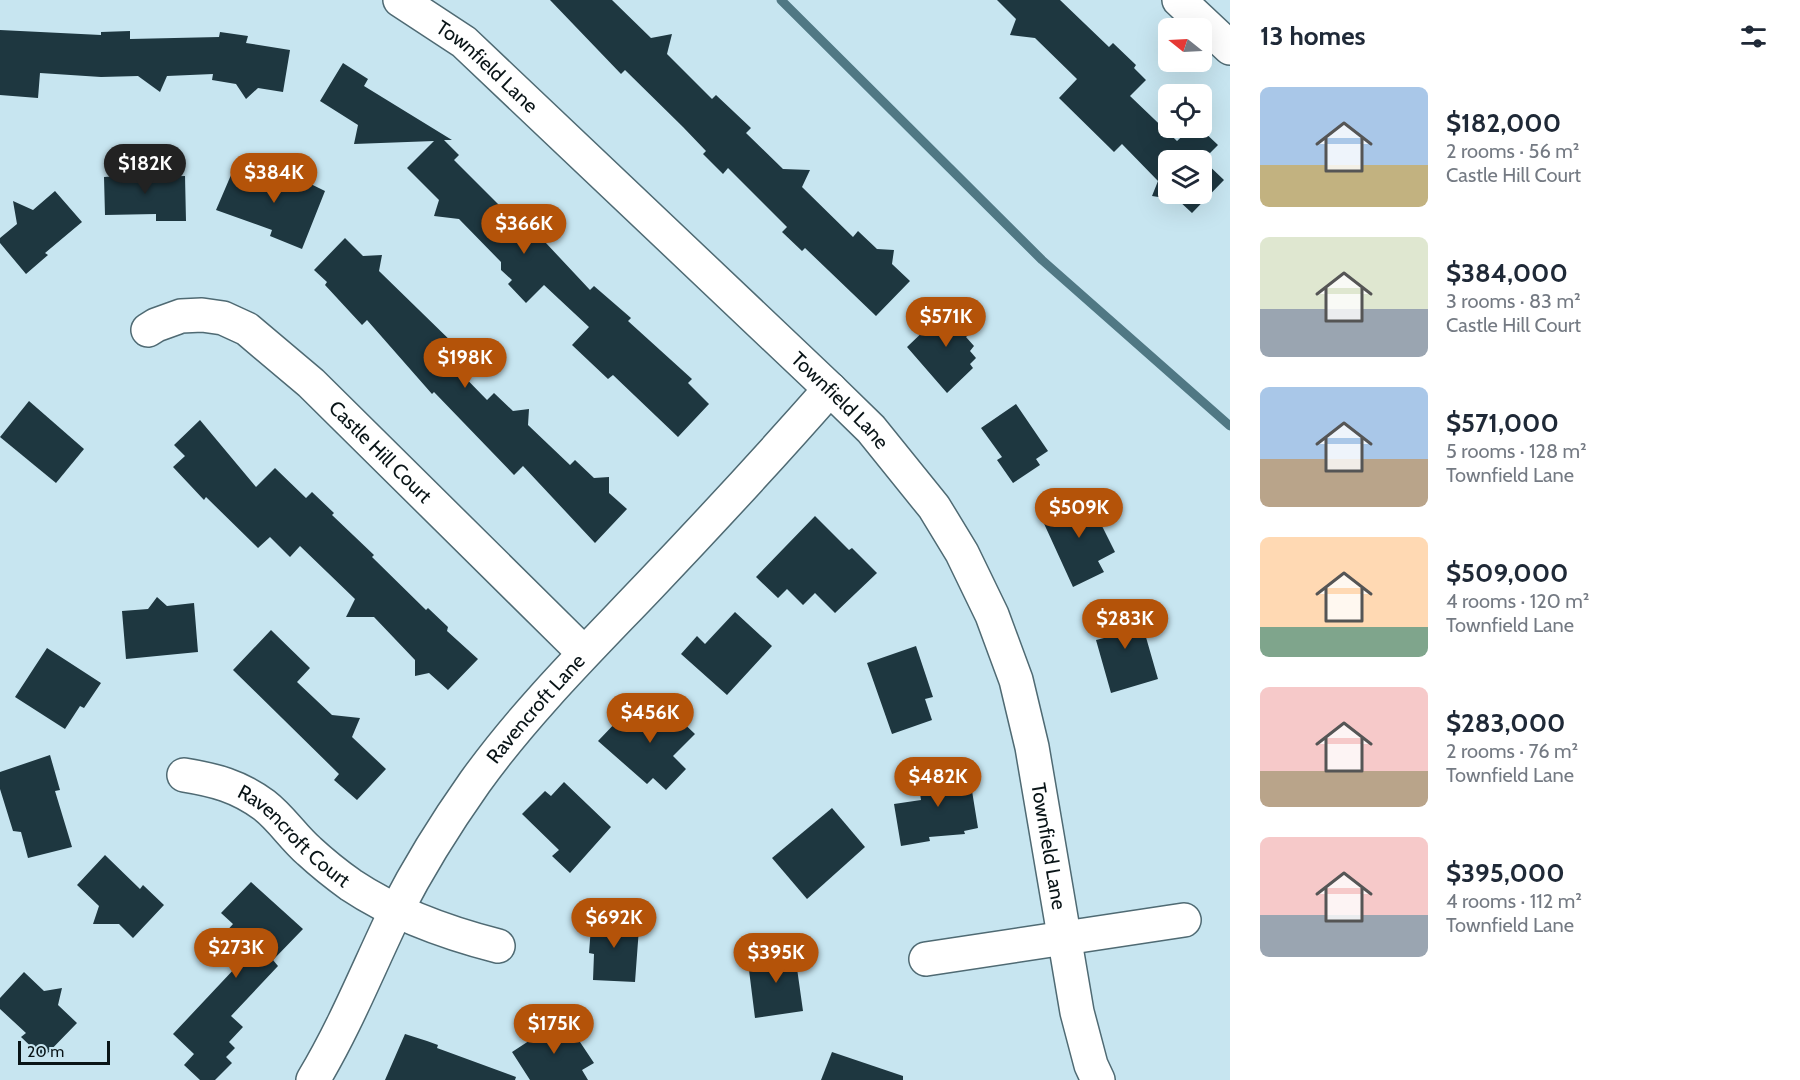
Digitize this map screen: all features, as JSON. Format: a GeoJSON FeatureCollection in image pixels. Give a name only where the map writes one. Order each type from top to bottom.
{"type":"FeatureCollection","features":[{"type":"Feature","properties":{"kind":"street","name":"Townfield Lane"},"geometry":{"type":"LineString","coordinates":[[400,0],[464,42],[830,389],[871,429],[934,507],[962,554],[992,615],[1016,680],[1032,747],[1077,1012],[1091,1065],[1098,1080]]}},
{"type":"Feature","properties":{"kind":"street"},"geometry":{"type":"LineString","coordinates":[[1179,0],[1230,48]]}},
{"type":"Feature","properties":{"kind":"street","name":"Castle Hill Court"},"geometry":{"type":"LineString","coordinates":[[148,330],[181,316],[202,315],[223,318],[247,329],[311,384],[584,653]]}},
{"type":"Feature","properties":{"kind":"street","name":"Ravencroft Lane"},"geometry":{"type":"LineString","coordinates":[[314,1080],[396,911],[435,844],[508,738],[584,653],[735,496],[830,389]]}},
{"type":"Feature","properties":{"kind":"street","name":"Ravencroft Court"},"geometry":{"type":"LineString","coordinates":[[184,775],[223,783],[238,789],[265,806],[309,852],[351,885],[396,911],[457,935],[498,946]]}},
{"type":"Feature","properties":{"kind":"street"},"geometry":{"type":"LineString","coordinates":[[1064,938],[1184,920]]}},
{"type":"Feature","properties":{"kind":"street","name":"Townfield Lane"},"geometry":{"type":"LineString","coordinates":[[926,958],[1064,938]]}},
{"type":"Feature","properties":{"kind":"building"},"geometry":{"type":"Polygon","coordinates":[[[550,0],[612,0],[651,38],[672,34],[667,54],[712,99],[716,95],[751,128],[746,133],[783,169],[810,170],[802,187],[853,237],[858,231],[877,249],[894,250],[892,264],[910,281],[876,316],[805,248],[802,251],[782,232],[787,227],[728,168],[723,174],[703,154],[706,151],[683,127],[625,70],[621,74],[550,0]]]}},
{"type":"Feature","properties":{"kind":"building"},"geometry":{"type":"Polygon","coordinates":[[[997,0],[1060,0],[1109,47],[1113,43],[1136,65],[1134,68],[1146,80],[1130,96],[1158,123],[1158,138],[1174,138],[1177,141],[1180,138],[1211,138],[1218,145],[1212,151],[1158,150],[1158,181],[1122,144],[1114,152],[1059,98],[1077,79],[1035,38],[1010,35],[1016,19],[997,0]]]}},
{"type":"Feature","properties":{"kind":"building"},"geometry":{"type":"Polygon","coordinates":[[[0,30],[101,35],[101,32],[130,31],[130,39],[219,37],[220,32],[248,36],[246,43],[290,50],[283,92],[258,88],[246,99],[236,84],[212,80],[213,74],[167,76],[160,92],[138,76],[101,77],[40,73],[38,98],[0,95],[0,30]]]}},
{"type":"Feature","properties":{"kind":"building"},"geometry":{"type":"Polygon","coordinates":[[[343,63],[368,79],[364,86],[452,140],[444,140],[459,155],[454,160],[510,216],[516,211],[590,290],[594,286],[631,318],[628,321],[692,379],[688,383],[709,404],[678,437],[613,375],[608,379],[572,345],[589,327],[544,285],[526,303],[508,284],[512,280],[501,270],[501,262],[459,219],[434,216],[439,200],[407,168],[434,141],[354,144],[358,125],[320,101],[343,63]]]}},
{"type":"Feature","properties":{"kind":"building"},"geometry":{"type":"Polygon","coordinates":[[[128,160],[151,177],[185,176],[186,221],[156,221],[156,214],[105,215],[104,177],[120,176],[128,160]]]}},
{"type":"Feature","properties":{"kind":"building"},"geometry":{"type":"Polygon","coordinates":[[[234,168],[268,182],[268,184],[278,168],[325,191],[302,249],[270,236],[272,230],[216,210],[234,168]]]}},
{"type":"Feature","properties":{"kind":"building"},"geometry":{"type":"Polygon","coordinates":[[[1212,169],[1224,180],[1212,192],[1212,169]]]}},
{"type":"Feature","properties":{"kind":"building"},"geometry":{"type":"Polygon","coordinates":[[[1158,181],[1158,197],[1152,196],[1158,181]]]}},
{"type":"Feature","properties":{"kind":"building"},"geometry":{"type":"Polygon","coordinates":[[[55,191],[82,222],[45,253],[48,255],[26,274],[0,243],[0,238],[17,224],[13,201],[33,210],[55,191]]]}},
{"type":"Feature","properties":{"kind":"building"},"geometry":{"type":"Polygon","coordinates":[[[1182,204],[1201,204],[1192,213],[1182,204]]]}},
{"type":"Feature","properties":{"kind":"building"},"geometry":{"type":"Polygon","coordinates":[[[345,238],[363,256],[382,255],[379,271],[458,348],[447,359],[487,400],[494,393],[513,411],[529,409],[528,425],[570,465],[575,460],[594,478],[609,477],[609,493],[627,509],[595,543],[523,466],[514,475],[434,392],[432,394],[367,320],[362,325],[325,285],[327,282],[314,270],[345,238]]]}},
{"type":"Feature","properties":{"kind":"building"},"geometry":{"type":"Polygon","coordinates":[[[952,304],[976,328],[966,337],[974,346],[970,351],[976,358],[970,364],[973,368],[947,393],[907,347],[952,304]]]}},
{"type":"Feature","properties":{"kind":"building"},"geometry":{"type":"Polygon","coordinates":[[[29,401],[84,449],[56,483],[0,437],[29,401]]]}},
{"type":"Feature","properties":{"kind":"building"},"geometry":{"type":"Polygon","coordinates":[[[1016,404],[1048,451],[1036,459],[1040,465],[1013,483],[997,460],[1002,457],[981,428],[1016,404]]]}},
{"type":"Feature","properties":{"kind":"building"},"geometry":{"type":"Polygon","coordinates":[[[200,420],[256,487],[275,468],[306,498],[312,492],[334,513],[332,515],[374,555],[372,557],[426,610],[428,608],[448,627],[447,631],[478,659],[448,690],[429,673],[415,676],[415,660],[374,617],[346,617],[355,599],[300,546],[290,557],[270,537],[258,548],[206,497],[204,500],[173,467],[185,456],[174,445],[200,420]]]}},
{"type":"Feature","properties":{"kind":"building"},"geometry":{"type":"Polygon","coordinates":[[[1086,494],[1115,552],[1098,561],[1104,572],[1073,587],[1041,517],[1086,494]]]}},
{"type":"Feature","properties":{"kind":"building"},"geometry":{"type":"Polygon","coordinates":[[[815,516],[849,550],[852,548],[877,573],[835,613],[815,593],[803,605],[787,589],[778,598],[756,577],[815,516]]]}},
{"type":"Feature","properties":{"kind":"building"},"geometry":{"type":"Polygon","coordinates":[[[157,597],[167,606],[194,603],[198,652],[126,659],[122,611],[148,609],[157,597]]]}},
{"type":"Feature","properties":{"kind":"building"},"geometry":{"type":"Polygon","coordinates":[[[1137,606],[1158,679],[1111,693],[1096,640],[1104,638],[1097,617],[1137,606]]]}},
{"type":"Feature","properties":{"kind":"building"},"geometry":{"type":"Polygon","coordinates":[[[735,612],[772,646],[727,695],[681,654],[697,636],[705,644],[735,612]]]}},
{"type":"Feature","properties":{"kind":"building"},"geometry":{"type":"Polygon","coordinates":[[[271,630],[310,668],[297,682],[332,715],[360,718],[352,737],[386,769],[357,800],[334,780],[339,774],[233,670],[271,630]]]}},
{"type":"Feature","properties":{"kind":"building"},"geometry":{"type":"Polygon","coordinates":[[[916,646],[933,697],[925,699],[932,720],[892,734],[867,663],[916,646]]]}},
{"type":"Feature","properties":{"kind":"building"},"geometry":{"type":"Polygon","coordinates":[[[47,648],[101,683],[84,708],[80,706],[65,729],[15,697],[47,648]]]}},
{"type":"Feature","properties":{"kind":"building"},"geometry":{"type":"Polygon","coordinates":[[[656,697],[695,734],[673,756],[686,769],[666,790],[653,778],[647,784],[598,741],[620,718],[628,725],[656,697]]]}},
{"type":"Feature","properties":{"kind":"building"},"geometry":{"type":"Polygon","coordinates":[[[50,755],[60,790],[55,791],[72,847],[28,858],[21,832],[13,831],[0,789],[0,772],[50,755]]]}},
{"type":"Feature","properties":{"kind":"building"},"geometry":{"type":"Polygon","coordinates":[[[968,766],[978,828],[964,831],[965,834],[929,837],[930,841],[901,846],[894,804],[921,800],[917,775],[968,766]]]}},
{"type":"Feature","properties":{"kind":"building"},"geometry":{"type":"Polygon","coordinates":[[[564,782],[611,827],[570,873],[552,856],[559,850],[522,814],[545,791],[551,796],[564,782]]]}},
{"type":"Feature","properties":{"kind":"building"},"geometry":{"type":"Polygon","coordinates":[[[832,808],[865,847],[807,899],[772,858],[832,808]]]}},
{"type":"Feature","properties":{"kind":"building"},"geometry":{"type":"Polygon","coordinates":[[[105,855],[140,889],[143,885],[164,905],[133,938],[119,924],[93,924],[99,906],[77,885],[105,855]]]}},
{"type":"Feature","properties":{"kind":"building"},"geometry":{"type":"Polygon","coordinates":[[[251,882],[303,929],[273,960],[278,966],[231,1016],[243,1027],[229,1042],[235,1048],[226,1057],[232,1063],[215,1080],[200,1080],[184,1065],[194,1054],[173,1034],[236,967],[215,944],[233,924],[221,913],[251,882]]]}},
{"type":"Feature","properties":{"kind":"building"},"geometry":{"type":"Polygon","coordinates":[[[592,914],[624,916],[623,925],[639,928],[635,982],[593,980],[594,954],[589,953],[592,914]]]}},
{"type":"Feature","properties":{"kind":"building"},"geometry":{"type":"Polygon","coordinates":[[[794,947],[803,1011],[755,1018],[748,962],[764,960],[762,951],[794,947]]]}},
{"type":"Feature","properties":{"kind":"building"},"geometry":{"type":"Polygon","coordinates":[[[24,972],[44,991],[62,988],[58,1005],[77,1023],[43,1058],[21,1037],[26,1033],[0,1009],[0,998],[24,972]]]}},
{"type":"Feature","properties":{"kind":"building"},"geometry":{"type":"Polygon","coordinates":[[[564,1018],[594,1063],[582,1070],[588,1080],[530,1080],[512,1052],[564,1018]]]}},
{"type":"Feature","properties":{"kind":"building"},"geometry":{"type":"Polygon","coordinates":[[[405,1034],[516,1077],[515,1080],[385,1080],[405,1034]]]}},
{"type":"Feature","properties":{"kind":"building"},"geometry":{"type":"Polygon","coordinates":[[[832,1052],[903,1076],[903,1080],[821,1080],[832,1052]]]}},
{"type":"Feature","properties":{"kind":"waterway"},"geometry":{"type":"LineString","coordinates":[[781,0],[1042,260],[1230,426]]}}]}
